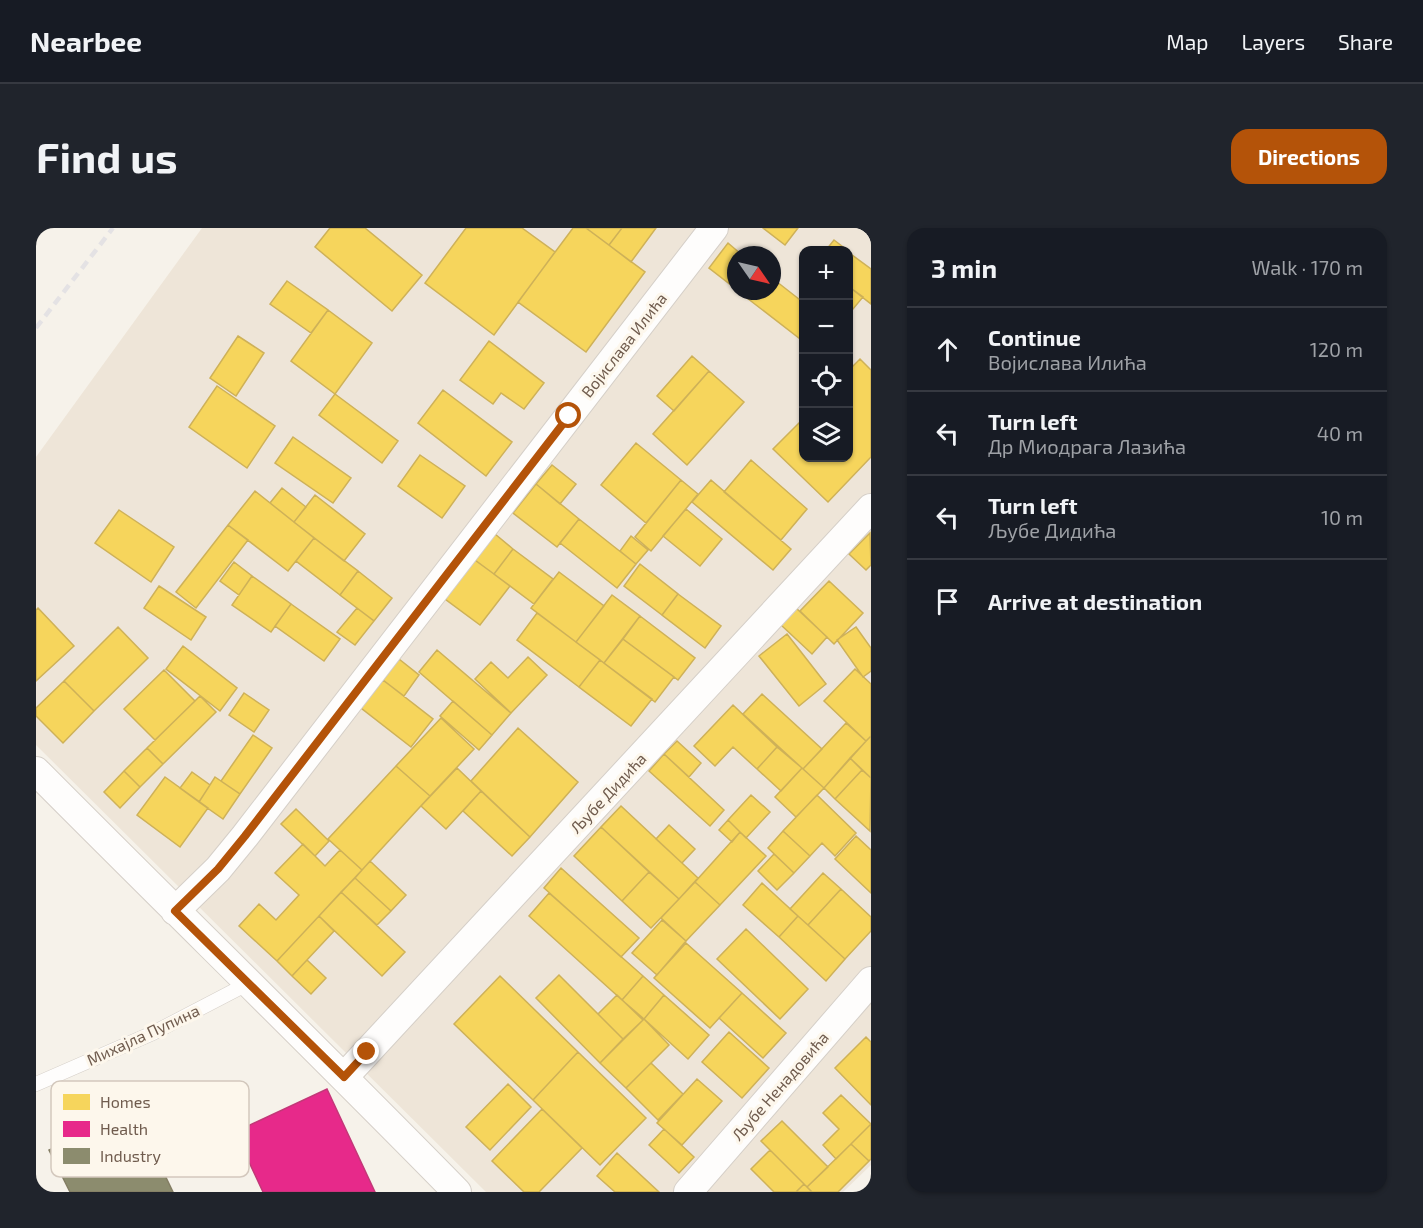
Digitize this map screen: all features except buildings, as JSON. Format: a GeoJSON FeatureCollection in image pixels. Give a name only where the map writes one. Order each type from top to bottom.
{"type":"FeatureCollection","features":[{"type":"Feature","properties":{"kind":"street","name":"Војислава Илића"},"geometry":{"type":"LineString","coordinates":[[175,911],[218,869],[245,836],[714,228]]}},
{"type":"Feature","properties":{"kind":"street","name":"Љубе Дидића"},"geometry":{"type":"LineString","coordinates":[[344,1077],[871,508]]}},
{"type":"Feature","properties":{"kind":"street"},"geometry":{"type":"LineString","coordinates":[[36,771],[457,1192]]}},
{"type":"Feature","properties":{"kind":"street","name":"Љубе Ненадовића"},"geometry":{"type":"LineString","coordinates":[[688,1192],[871,981]]}},
{"type":"Feature","properties":{"kind":"lane","name":"Михајла Пупина"},"geometry":{"type":"LineString","coordinates":[[36,1084],[153,1033],[249,983]]}},
{"type":"Feature","properties":{"kind":"shaded area"},"geometry":{"type":"Polygon","coordinates":[[[202,228],[871,228],[871,1165],[843,1192],[486,1192],[36,745],[36,457],[202,228]]]}},
{"type":"Feature","properties":{"kind":"railway"},"geometry":{"type":"LineString","coordinates":[[36,328],[113,228]]}},
{"type":"Feature","properties":{"kind":"route"},"geometry":{"type":"LineString","coordinates":[[367,1052],[344,1077],[175,911],[218,869],[245,836],[569,416]]}}]}
